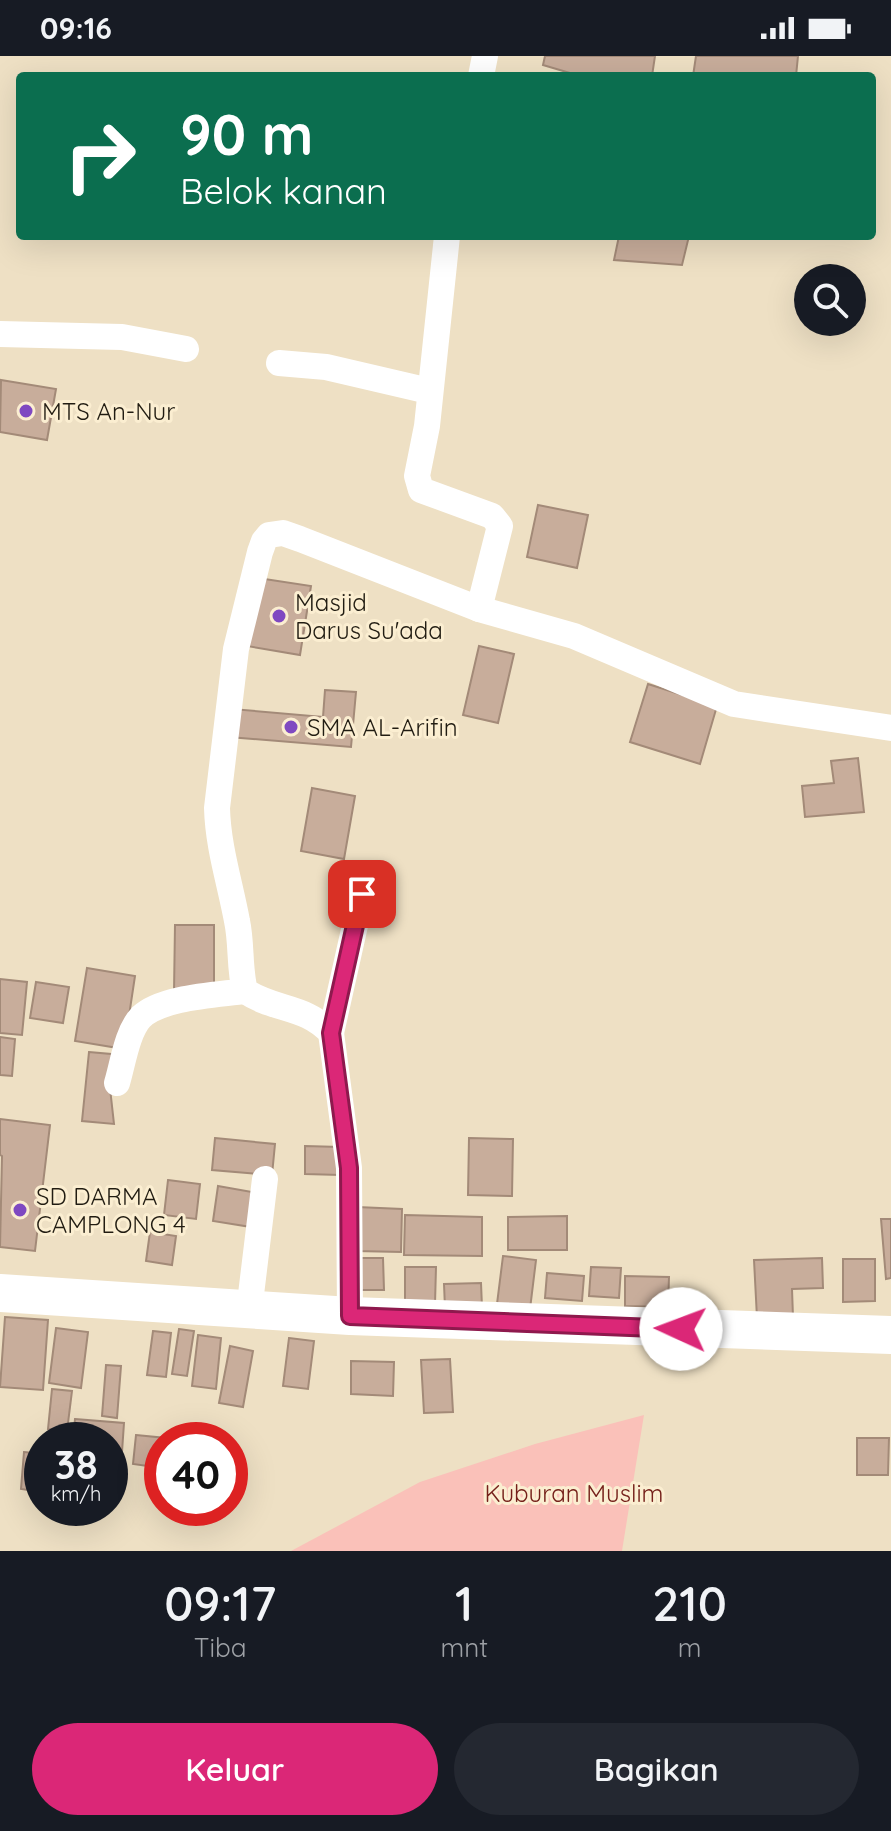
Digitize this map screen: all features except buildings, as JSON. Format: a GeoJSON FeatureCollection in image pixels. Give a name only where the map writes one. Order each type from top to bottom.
{"type":"FeatureCollection","features":[{"type":"Feature","properties":{"kind":"street"},"geometry":{"type":"LineString","coordinates":[[447,240],[427,426],[417,476],[419,486],[426,493],[492,516],[500,526],[479,609]]}},
{"type":"Feature","properties":{"kind":"street"},"geometry":{"type":"LineString","coordinates":[[0,334],[122,337],[186,349]]}},
{"type":"Feature","properties":{"kind":"street"},"geometry":{"type":"LineString","coordinates":[[279,363],[326,367],[429,391]]}},
{"type":"Feature","properties":{"kind":"street"},"geometry":{"type":"LineString","coordinates":[[245,991],[238,924],[218,834],[217,808],[236,649],[264,541],[273,534],[283,533],[300,539],[479,609],[574,636],[734,704],[891,728]]}},
{"type":"Feature","properties":{"kind":"street"},"geometry":{"type":"LineString","coordinates":[[350,1316],[349,1168],[331,1033],[362,894]]}},
{"type":"Feature","properties":{"kind":"street"},"geometry":{"type":"LineString","coordinates":[[117,1083],[133,1030],[141,1018],[155,1007],[182,1000],[245,991],[259,999],[310,1015],[331,1033]]}},
{"type":"Feature","properties":{"kind":"street"},"geometry":{"type":"LineString","coordinates":[[249,1311],[265,1179]]}},
{"type":"Feature","properties":{"kind":"street"},"geometry":{"type":"LineString","coordinates":[[0,1293],[350,1316],[891,1335]]}},
{"type":"Feature","properties":{"kind":"green space","name":"Kuburan Muslim"},"geometry":{"type":"Polygon","coordinates":[[[644,1415],[622,1551],[291,1551],[420,1482],[535,1444],[644,1415]]]}},
{"type":"Feature","properties":{"kind":"place","name":"MTS An-Nur"},"geometry":{"type":"Point","coordinates":[26,411]}},
{"type":"Feature","properties":{"kind":"place","name":"Masjid Darus Su'ada"},"geometry":{"type":"Point","coordinates":[279,616]}},
{"type":"Feature","properties":{"kind":"place","name":"SMA AL-Arifin"},"geometry":{"type":"Point","coordinates":[291,727]}},
{"type":"Feature","properties":{"kind":"place","name":"SD DARMA CAMPLONG 4"},"geometry":{"type":"Point","coordinates":[20,1210]}},
{"type":"Feature","properties":{"kind":"route"},"geometry":{"type":"LineString","coordinates":[[362,894],[331,1033],[349,1168],[350,1316],[681,1329]]}}]}
